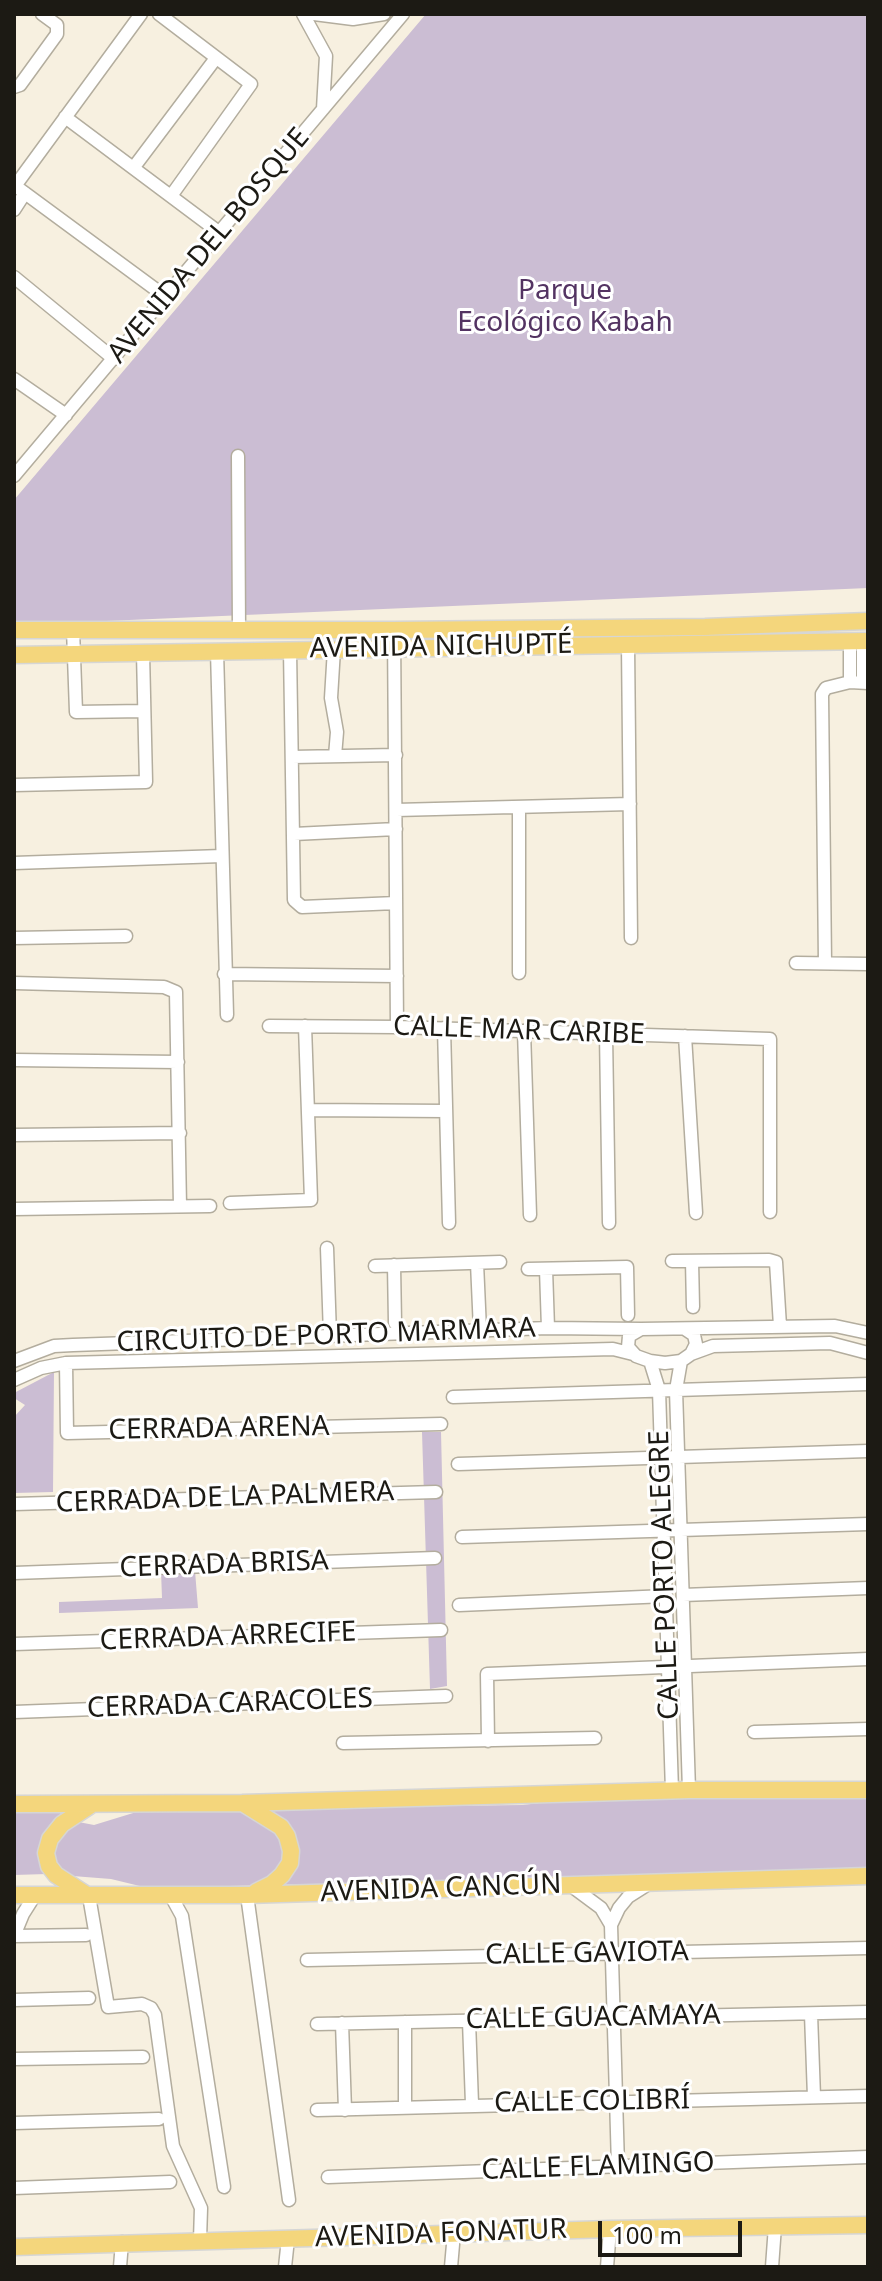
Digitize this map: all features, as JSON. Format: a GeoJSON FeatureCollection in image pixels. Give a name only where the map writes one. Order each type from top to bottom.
{"type":"FeatureCollection","features":[{"type":"Feature","properties":{"kind":"main road","name":"AVENIDA NICHUPTÉ"},"geometry":{"type":"LineString","coordinates":[[14,630],[239,630],[395,639],[628,644],[868,621]]}},
{"type":"Feature","properties":{"kind":"main road","name":"AVENIDA NICHUPTÉ"},"geometry":{"type":"LineString","coordinates":[[14,655],[334,649],[395,639],[706,635],[860,641]]}},
{"type":"Feature","properties":{"kind":"main road"},"geometry":{"type":"LineString","coordinates":[[14,1804],[242,1803],[680,1790],[868,1790]]}},
{"type":"Feature","properties":{"kind":"main road"},"geometry":{"type":"LineString","coordinates":[[242,1803],[281,1827],[287,1836],[291,1855],[288,1867],[277,1880],[247,1895]]}},
{"type":"Feature","properties":{"kind":"main road"},"geometry":{"type":"LineString","coordinates":[[89,1896],[56,1875],[49,1866],[46,1853],[50,1839],[62,1824],[91,1805]]}},
{"type":"Feature","properties":{"kind":"main road","name":"AVENIDA CANCÚN"},"geometry":{"type":"LineString","coordinates":[[14,1895],[247,1895],[868,1876]]}},
{"type":"Feature","properties":{"kind":"main road","name":"AVENIDA FONATUR"},"geometry":{"type":"LineString","coordinates":[[14,2247],[454,2233],[868,2225]]}},
{"type":"Feature","properties":{"kind":"street"},"geometry":{"type":"LineString","coordinates":[[14,87],[20,85],[57,34],[57,25],[42,14]]}},
{"type":"Feature","properties":{"kind":"street"},"geometry":{"type":"LineString","coordinates":[[14,210],[18,188],[65,117],[141,14]]}},
{"type":"Feature","properties":{"kind":"street"},"geometry":{"type":"LineString","coordinates":[[159,14],[251,84],[171,196]]}},
{"type":"Feature","properties":{"kind":"street"},"geometry":{"type":"LineString","coordinates":[[303,14],[326,56],[323,111]]}},
{"type":"Feature","properties":{"kind":"street"},"geometry":{"type":"LineString","coordinates":[[314,14],[353,19],[384,14]]}},
{"type":"Feature","properties":{"kind":"street","name":"AVENIDA DEL BOSQUE"},"geometry":{"type":"LineString","coordinates":[[14,476],[403,14]]}},
{"type":"Feature","properties":{"kind":"street"},"geometry":{"type":"LineString","coordinates":[[134,167],[216,58]]}},
{"type":"Feature","properties":{"kind":"street"},"geometry":{"type":"LineString","coordinates":[[65,117],[220,233]]}},
{"type":"Feature","properties":{"kind":"street"},"geometry":{"type":"LineString","coordinates":[[18,188],[166,297]]}},
{"type":"Feature","properties":{"kind":"street"},"geometry":{"type":"LineString","coordinates":[[14,277],[114,359]]}},
{"type":"Feature","properties":{"kind":"street"},"geometry":{"type":"LineString","coordinates":[[14,379],[66,415]]}},
{"type":"Feature","properties":{"kind":"street"},"geometry":{"type":"LineString","coordinates":[[238,456],[239,630]]}},
{"type":"Feature","properties":{"kind":"street"},"geometry":{"type":"LineString","coordinates":[[73,629],[76,712],[144,711]]}},
{"type":"Feature","properties":{"kind":"street"},"geometry":{"type":"LineString","coordinates":[[395,639],[397,1027]]}},
{"type":"Feature","properties":{"kind":"street"},"geometry":{"type":"LineString","coordinates":[[825,963],[822,694],[826,688],[860,682],[860,641]]}},
{"type":"Feature","properties":{"kind":"street"},"geometry":{"type":"LineString","coordinates":[[628,644],[631,938]]}},
{"type":"Feature","properties":{"kind":"street"},"geometry":{"type":"LineString","coordinates":[[334,649],[331,698],[337,732],[335,756]]}},
{"type":"Feature","properties":{"kind":"street"},"geometry":{"type":"LineString","coordinates":[[290,650],[294,900],[297,905],[396,903]]}},
{"type":"Feature","properties":{"kind":"street"},"geometry":{"type":"LineString","coordinates":[[217,651],[227,1015]]}},
{"type":"Feature","properties":{"kind":"street"},"geometry":{"type":"LineString","coordinates":[[14,785],[146,782],[143,653]]}},
{"type":"Feature","properties":{"kind":"street"},"geometry":{"type":"LineString","coordinates":[[292,757],[396,755]]}},
{"type":"Feature","properties":{"kind":"street"},"geometry":{"type":"LineString","coordinates":[[396,810],[630,804]]}},
{"type":"Feature","properties":{"kind":"street"},"geometry":{"type":"LineString","coordinates":[[519,807],[519,973]]}},
{"type":"Feature","properties":{"kind":"street"},"geometry":{"type":"LineString","coordinates":[[294,834],[396,829]]}},
{"type":"Feature","properties":{"kind":"street"},"geometry":{"type":"LineString","coordinates":[[14,863],[222,856]]}},
{"type":"Feature","properties":{"kind":"street"},"geometry":{"type":"LineString","coordinates":[[14,938],[126,936]]}},
{"type":"Feature","properties":{"kind":"street"},"geometry":{"type":"LineString","coordinates":[[796,963],[868,964]]}},
{"type":"Feature","properties":{"kind":"street"},"geometry":{"type":"LineString","coordinates":[[224,974],[397,976]]}},
{"type":"Feature","properties":{"kind":"street"},"geometry":{"type":"LineString","coordinates":[[14,983],[164,987],[176,992],[180,1206]]}},
{"type":"Feature","properties":{"kind":"street","name":"CALLE MAR CARIBE"},"geometry":{"type":"LineString","coordinates":[[269,1026],[444,1028],[770,1039],[770,1212]]}},
{"type":"Feature","properties":{"kind":"street"},"geometry":{"type":"LineString","coordinates":[[230,1203],[311,1200],[305,1026]]}},
{"type":"Feature","properties":{"kind":"street"},"geometry":{"type":"LineString","coordinates":[[444,1028],[449,1223]]}},
{"type":"Feature","properties":{"kind":"street"},"geometry":{"type":"LineString","coordinates":[[524,1031],[530,1215]]}},
{"type":"Feature","properties":{"kind":"street"},"geometry":{"type":"LineString","coordinates":[[606,1034],[609,1223]]}},
{"type":"Feature","properties":{"kind":"street"},"geometry":{"type":"LineString","coordinates":[[685,1036],[696,1213]]}},
{"type":"Feature","properties":{"kind":"street"},"geometry":{"type":"LineString","coordinates":[[14,1060],[178,1062]]}},
{"type":"Feature","properties":{"kind":"street"},"geometry":{"type":"LineString","coordinates":[[309,1110],[446,1111]]}},
{"type":"Feature","properties":{"kind":"street"},"geometry":{"type":"LineString","coordinates":[[14,1135],[180,1133]]}},
{"type":"Feature","properties":{"kind":"street"},"geometry":{"type":"LineString","coordinates":[[14,1209],[210,1206]]}},
{"type":"Feature","properties":{"kind":"street"},"geometry":{"type":"LineString","coordinates":[[327,1248],[330,1335]]}},
{"type":"Feature","properties":{"kind":"street"},"geometry":{"type":"LineString","coordinates":[[672,1261],[776,1262],[780,1326]]}},
{"type":"Feature","properties":{"kind":"street"},"geometry":{"type":"LineString","coordinates":[[692,1261],[693,1307]]}},
{"type":"Feature","properties":{"kind":"street"},"geometry":{"type":"LineString","coordinates":[[375,1266],[500,1262]]}},
{"type":"Feature","properties":{"kind":"street"},"geometry":{"type":"LineString","coordinates":[[477,1263],[480,1330]]}},
{"type":"Feature","properties":{"kind":"street"},"geometry":{"type":"LineString","coordinates":[[394,1265],[395,1323]]}},
{"type":"Feature","properties":{"kind":"street"},"geometry":{"type":"LineString","coordinates":[[528,1269],[627,1267],[628,1315]]}},
{"type":"Feature","properties":{"kind":"street"},"geometry":{"type":"LineString","coordinates":[[546,1269],[548,1328]]}},
{"type":"Feature","properties":{"kind":"street","name":"CIRCUITO DE PORTO MARMARA"},"geometry":{"type":"LineString","coordinates":[[14,1361],[54,1346],[480,1330],[835,1326],[868,1333]]}},
{"type":"Feature","properties":{"kind":"street"},"geometry":{"type":"LineString","coordinates":[[633,1354],[628,1340],[631,1334],[641,1329]]}},
{"type":"Feature","properties":{"kind":"street"},"geometry":{"type":"LineString","coordinates":[[685,1329],[696,1341],[686,1357]]}},
{"type":"Feature","properties":{"kind":"street","name":"CIRCUITO DE PORTO MARMARA"},"geometry":{"type":"LineString","coordinates":[[14,1380],[41,1368],[66,1363],[613,1349],[665,1363],[713,1346],[830,1343],[868,1353]]}},
{"type":"Feature","properties":{"kind":"street","name":"CALLE PORTO ALEGRE"},"geometry":{"type":"LineString","coordinates":[[680,1790],[686,1665],[676,1390],[686,1357]]}},
{"type":"Feature","properties":{"kind":"street","name":"CALLE PORTO ALEGRE"},"geometry":{"type":"LineString","coordinates":[[650,1361],[659,1390],[669,1665],[680,1790]]}},
{"type":"Feature","properties":{"kind":"street","name":"CERRADA ARENA"},"geometry":{"type":"LineString","coordinates":[[66,1363],[67,1433],[441,1424]]}},
{"type":"Feature","properties":{"kind":"street"},"geometry":{"type":"LineString","coordinates":[[453,1397],[868,1384]]}},
{"type":"Feature","properties":{"kind":"street"},"geometry":{"type":"LineString","coordinates":[[458,1464],[868,1451]]}},
{"type":"Feature","properties":{"kind":"street","name":"CERRADA DE LA PALMERA"},"geometry":{"type":"LineString","coordinates":[[14,1504],[436,1492]]}},
{"type":"Feature","properties":{"kind":"street"},"geometry":{"type":"LineString","coordinates":[[462,1537],[868,1524]]}},
{"type":"Feature","properties":{"kind":"street","name":"CERRADA BRISA"},"geometry":{"type":"LineString","coordinates":[[14,1573],[435,1558]]}},
{"type":"Feature","properties":{"kind":"street"},"geometry":{"type":"LineString","coordinates":[[683,1595],[868,1588]]}},
{"type":"Feature","properties":{"kind":"street"},"geometry":{"type":"LineString","coordinates":[[459,1605],[666,1596]]}},
{"type":"Feature","properties":{"kind":"street","name":"CERRADA ARRECIFE"},"geometry":{"type":"LineString","coordinates":[[14,1644],[441,1630]]}},
{"type":"Feature","properties":{"kind":"street"},"geometry":{"type":"LineString","coordinates":[[488,1741],[487,1674],[868,1659]]}},
{"type":"Feature","properties":{"kind":"street","name":"CERRADA CARACOLES"},"geometry":{"type":"LineString","coordinates":[[14,1712],[446,1696]]}},
{"type":"Feature","properties":{"kind":"street"},"geometry":{"type":"LineString","coordinates":[[754,1732],[868,1729]]}},
{"type":"Feature","properties":{"kind":"street"},"geometry":{"type":"LineString","coordinates":[[343,1743],[595,1738]]}},
{"type":"Feature","properties":{"kind":"street"},"geometry":{"type":"LineString","coordinates":[[618,2166],[611,1925],[628,1897],[650,1883]]}},
{"type":"Feature","properties":{"kind":"street"},"geometry":{"type":"LineString","coordinates":[[570,1885],[601,1908],[611,1925]]}},
{"type":"Feature","properties":{"kind":"street"},"geometry":{"type":"LineString","coordinates":[[35,1895],[14,1936],[86,1935]]}},
{"type":"Feature","properties":{"kind":"street"},"geometry":{"type":"LineString","coordinates":[[182,1916],[196,1895]]}},
{"type":"Feature","properties":{"kind":"street"},"geometry":{"type":"LineString","coordinates":[[247,1895],[289,2200]]}},
{"type":"Feature","properties":{"kind":"street"},"geometry":{"type":"LineString","coordinates":[[89,1896],[108,2007],[142,2004],[151,2008],[155,2015],[173,2146],[201,2208],[200,2240]]}},
{"type":"Feature","properties":{"kind":"street"},"geometry":{"type":"LineString","coordinates":[[171,1896],[182,1916],[224,2187]]}},
{"type":"Feature","properties":{"kind":"street","name":"CALLE GAVIOTA"},"geometry":{"type":"LineString","coordinates":[[307,1960],[868,1948]]}},
{"type":"Feature","properties":{"kind":"street"},"geometry":{"type":"LineString","coordinates":[[14,2000],[89,1998]]}},
{"type":"Feature","properties":{"kind":"street","name":"CALLE GUACAMAYA"},"geometry":{"type":"LineString","coordinates":[[317,2024],[868,2012]]}},
{"type":"Feature","properties":{"kind":"street"},"geometry":{"type":"LineString","coordinates":[[811,2014],[814,2097]]}},
{"type":"Feature","properties":{"kind":"street"},"geometry":{"type":"LineString","coordinates":[[469,2021],[472,2104]]}},
{"type":"Feature","properties":{"kind":"street"},"geometry":{"type":"LineString","coordinates":[[405,2022],[405,2107]]}},
{"type":"Feature","properties":{"kind":"street"},"geometry":{"type":"LineString","coordinates":[[342,2023],[345,2110]]}},
{"type":"Feature","properties":{"kind":"street"},"geometry":{"type":"LineString","coordinates":[[14,2059],[143,2057]]}},
{"type":"Feature","properties":{"kind":"street","name":"CALLE COLIBRÍ"},"geometry":{"type":"LineString","coordinates":[[317,2110],[868,2096]]}},
{"type":"Feature","properties":{"kind":"street"},"geometry":{"type":"LineString","coordinates":[[14,2123],[159,2119]]}},
{"type":"Feature","properties":{"kind":"street","name":"CALLE FLAMINGO"},"geometry":{"type":"LineString","coordinates":[[328,2177],[868,2157]]}},
{"type":"Feature","properties":{"kind":"street"},"geometry":{"type":"LineString","coordinates":[[14,2188],[170,2182]]}},
{"type":"Feature","properties":{"kind":"street"},"geometry":{"type":"LineString","coordinates":[[772,2267],[775,2226]]}},
{"type":"Feature","properties":{"kind":"street"},"geometry":{"type":"LineString","coordinates":[[607,2267],[610,2229]]}},
{"type":"Feature","properties":{"kind":"street"},"geometry":{"type":"LineString","coordinates":[[451,2267],[454,2233]]}},
{"type":"Feature","properties":{"kind":"street"},"geometry":{"type":"LineString","coordinates":[[285,2267],[288,2239]]}},
{"type":"Feature","properties":{"kind":"street"},"geometry":{"type":"LineString","coordinates":[[120,2267],[122,2242]]}},
{"type":"Feature","properties":{"kind":"green space","name":"Parque Ecológico Kabah"},"geometry":{"type":"Polygon","coordinates":[[[426,14],[868,14],[868,588],[14,625],[14,500],[426,14]]]}},
{"type":"Feature","properties":{"kind":"green space"},"geometry":{"type":"Polygon","coordinates":[[[54,1372],[53,1492],[14,1493],[14,1417],[25,1405],[14,1398],[14,1393],[54,1372]]]}},
{"type":"Feature","properties":{"kind":"green space"},"geometry":{"type":"Polygon","coordinates":[[[422,1432],[441,1432],[447,1686],[430,1689],[422,1432]]]}},
{"type":"Feature","properties":{"kind":"green space"},"geometry":{"type":"Polygon","coordinates":[[[161,1571],[195,1571],[198,1608],[59,1613],[59,1602],[162,1598],[161,1571]]]}},
{"type":"Feature","properties":{"kind":"green space"},"geometry":{"type":"Polygon","coordinates":[[[868,1790],[868,1876],[608,1884],[313,1884],[148,1888],[111,1879],[14,1875],[14,1812],[68,1812],[58,1818],[94,1825],[143,1810],[522,1805],[650,1791],[868,1790]]]}}]}
